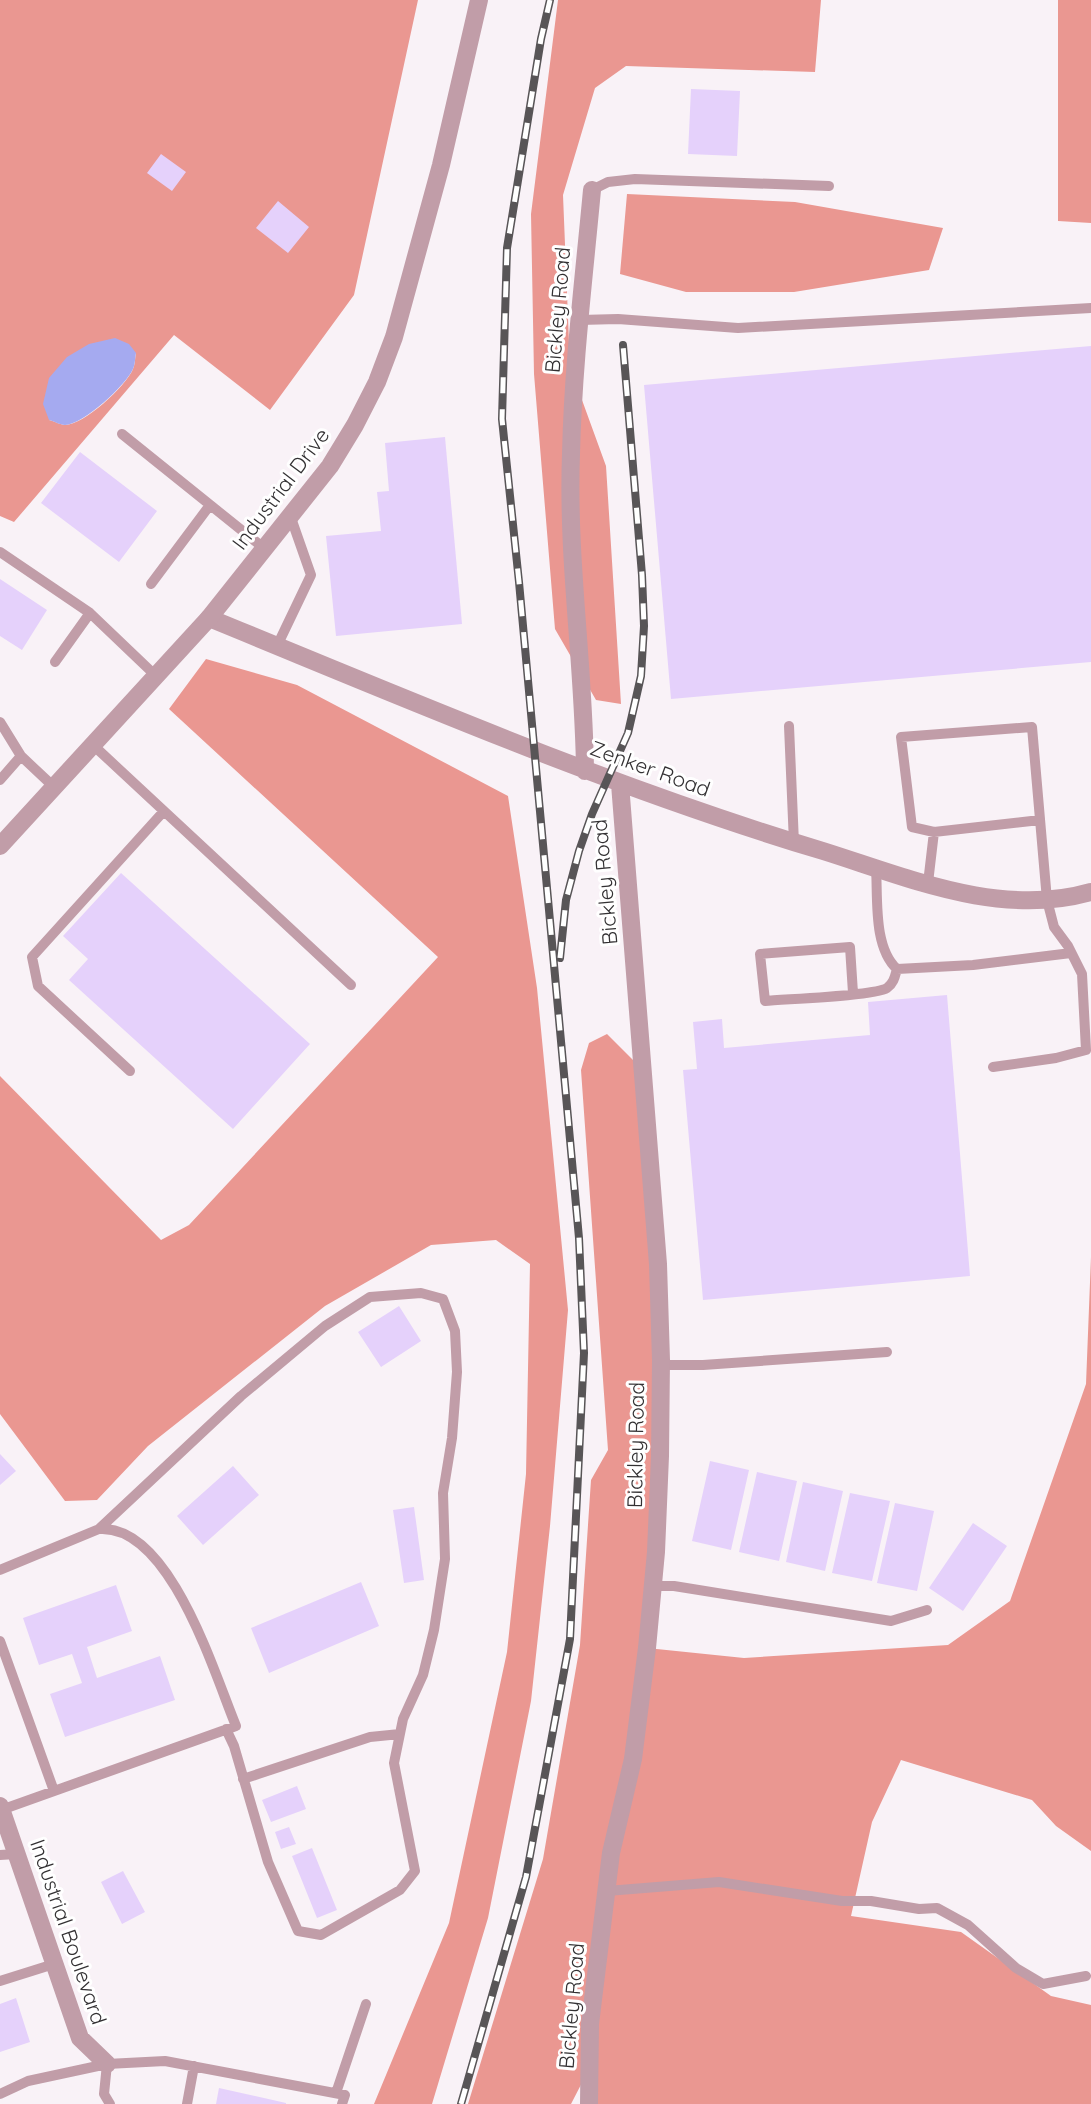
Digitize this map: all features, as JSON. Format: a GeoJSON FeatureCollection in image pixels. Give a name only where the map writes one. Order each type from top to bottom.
{"type":"FeatureCollection","features":[{"type":"Feature","properties":{"kind":"street","name":"Industrial Drive"},"geometry":{"type":"LineString","coordinates":[[0,846],[209,618],[291,518],[330,466],[355,425],[377,382],[394,337],[441,165],[480,0]]}},
{"type":"Feature","properties":{"kind":"street","name":"Bickley Road"},"geometry":{"type":"LineString","coordinates":[[585,771],[584,700],[573,556],[570,455],[592,190]]}},
{"type":"Feature","properties":{"kind":"street","name":"Zenker Road"},"geometry":{"type":"LineString","coordinates":[[209,618],[585,771],[794,843],[948,890],[1007,900],[1046,900],[1091,892]]}},
{"type":"Feature","properties":{"kind":"street","name":"Bickley Road"},"geometry":{"type":"LineString","coordinates":[[589,2104],[590,2024],[611,1853],[633,1759],[653,1586],[660,1456],[658,1264],[620,784]]}},
{"type":"Feature","properties":{"kind":"street","name":"Industrial Boulevard"},"geometry":{"type":"LineString","coordinates":[[1,1808],[8,1854],[54,1964],[80,2038],[107,2064]]}},
{"type":"Feature","properties":{"kind":"lane"},"geometry":{"type":"LineString","coordinates":[[592,190],[608,182],[635,179],[830,186]]}},
{"type":"Feature","properties":{"kind":"lane"},"geometry":{"type":"LineString","coordinates":[[580,320],[618,319],[738,328],[1091,308]]}},
{"type":"Feature","properties":{"kind":"lane"},"geometry":{"type":"LineString","coordinates":[[122,434],[265,549]]}},
{"type":"Feature","properties":{"kind":"lane"},"geometry":{"type":"LineString","coordinates":[[151,584],[210,505]]}},
{"type":"Feature","properties":{"kind":"lane"},"geometry":{"type":"LineString","coordinates":[[277,646],[311,575],[291,518]]}},
{"type":"Feature","properties":{"kind":"lane"},"geometry":{"type":"LineString","coordinates":[[0,552],[90,613],[156,676]]}},
{"type":"Feature","properties":{"kind":"lane"},"geometry":{"type":"LineString","coordinates":[[55,662],[90,613]]}},
{"type":"Feature","properties":{"kind":"lane"},"geometry":{"type":"LineString","coordinates":[[0,722],[21,756],[54,787]]}},
{"type":"Feature","properties":{"kind":"lane"},"geometry":{"type":"LineString","coordinates":[[789,726],[794,843]]}},
{"type":"Feature","properties":{"kind":"lane"},"geometry":{"type":"LineString","coordinates":[[993,1067],[1056,1058],[1086,1050],[1082,974],[1054,927],[1046,900],[1040,820],[1032,727],[901,737],[912,827],[934,832],[1040,820]]}},
{"type":"Feature","properties":{"kind":"lane"},"geometry":{"type":"LineString","coordinates":[[93,745],[351,985]]}},
{"type":"Feature","properties":{"kind":"lane"},"geometry":{"type":"LineString","coordinates":[[0,780],[21,756]]}},
{"type":"Feature","properties":{"kind":"lane"},"geometry":{"type":"LineString","coordinates":[[130,1071],[38,986],[32,957],[164,811]]}},
{"type":"Feature","properties":{"kind":"lane"},"geometry":{"type":"LineString","coordinates":[[928,883],[934,832]]}},
{"type":"Feature","properties":{"kind":"lane"},"geometry":{"type":"LineString","coordinates":[[876,868],[880,932],[889,961],[897,969],[973,965],[1071,953]]}},
{"type":"Feature","properties":{"kind":"lane"},"geometry":{"type":"LineString","coordinates":[[853,993],[850,947],[760,954],[765,1001],[853,993],[887,988],[897,969]]}},
{"type":"Feature","properties":{"kind":"lane"},"geometry":{"type":"LineString","coordinates":[[99,1529],[241,1396],[325,1326],[370,1297],[421,1293],[443,1299],[455,1331],[457,1372],[452,1438],[443,1493],[445,1559],[434,1630],[423,1675],[403,1719],[394,1763],[415,1871],[400,1890],[321,1935],[298,1931],[268,1863],[234,1746],[226,1729]]}},
{"type":"Feature","properties":{"kind":"lane"},"geometry":{"type":"LineString","coordinates":[[661,1365],[703,1365],[887,1352]]}},
{"type":"Feature","properties":{"kind":"lane"},"geometry":{"type":"LineString","coordinates":[[0,1570],[99,1529],[113,1528],[126,1534],[144,1546],[172,1579],[183,1597],[236,1726],[1,1808]]}},
{"type":"Feature","properties":{"kind":"lane"},"geometry":{"type":"LineString","coordinates":[[653,1586],[674,1586],[891,1621],[927,1610]]}},
{"type":"Feature","properties":{"kind":"lane"},"geometry":{"type":"LineString","coordinates":[[0,1641],[54,1791]]}},
{"type":"Feature","properties":{"kind":"lane"},"geometry":{"type":"LineString","coordinates":[[243,1779],[370,1737],[400,1734]]}},
{"type":"Feature","properties":{"kind":"lane"},"geometry":{"type":"LineString","coordinates":[[607,1891],[719,1882],[842,1900],[871,1901],[919,1909],[937,1908],[968,1925],[1016,1968],[1044,1984],[1086,1976]]}},
{"type":"Feature","properties":{"kind":"lane"},"geometry":{"type":"LineString","coordinates":[[0,1980],[54,1964]]}},
{"type":"Feature","properties":{"kind":"lane"},"geometry":{"type":"LineString","coordinates":[[336,2093],[366,2004]]}},
{"type":"Feature","properties":{"kind":"lane"},"geometry":{"type":"LineString","coordinates":[[0,2094],[28,2081],[107,2064],[165,2061],[345,2095],[342,2104]]}},
{"type":"Feature","properties":{"kind":"lane"},"geometry":{"type":"LineString","coordinates":[[107,2064],[104,2094],[110,2104]]}},
{"type":"Feature","properties":{"kind":"lane"},"geometry":{"type":"LineString","coordinates":[[187,2104],[194,2067]]}},
{"type":"Feature","properties":{"kind":"shaded area"},"geometry":{"type":"Polygon","coordinates":[[[0,0],[418,0],[354,295],[270,410],[174,335],[14,522],[0,516],[0,0]],[[136,353],[49,420],[65,425],[83,419],[93,412],[129,376],[134,367],[136,353]]]}},
{"type":"Feature","properties":{"kind":"shaded area"},"geometry":{"type":"Polygon","coordinates":[[[558,0],[821,0],[815,72],[626,66],[595,88],[563,195],[570,367],[606,466],[621,704],[596,700],[555,629],[534,374],[531,214],[558,0]]]}},
{"type":"Feature","properties":{"kind":"shaded area"},"geometry":{"type":"Polygon","coordinates":[[[1058,0],[1091,0],[1091,223],[1058,221],[1058,0]]]}},
{"type":"Feature","properties":{"kind":"shaded area"},"geometry":{"type":"Polygon","coordinates":[[[627,194],[795,202],[943,228],[929,270],[794,292],[686,292],[620,274],[627,194]]]}},
{"type":"Feature","properties":{"kind":"shaded area"},"geometry":{"type":"Polygon","coordinates":[[[206,659],[297,685],[508,796],[537,988],[568,1310],[550,1526],[531,1701],[488,1918],[432,2104],[374,2104],[449,1923],[507,1652],[526,1474],[530,1264],[496,1240],[431,1245],[325,1306],[148,1446],[97,1500],[65,1501],[0,1414],[0,1076],[161,1240],[189,1225],[438,957],[169,709],[206,659]]]}},
{"type":"Feature","properties":{"kind":"shaded area"},"geometry":{"type":"Polygon","coordinates":[[[607,1034],[642,1069],[658,1264],[647,1648],[744,1658],[948,1645],[1010,1601],[1086,1384],[1091,1257],[1091,1851],[1056,1826],[1032,1800],[901,1760],[872,1822],[851,1916],[961,1932],[1051,1996],[1091,2005],[1091,2104],[589,2104],[587,2073],[571,2104],[468,2104],[543,1859],[580,1645],[591,1480],[608,1450],[581,1070],[589,1043],[607,1034]]]}},
{"type":"Feature","properties":{"kind":"water"},"geometry":{"type":"Polygon","coordinates":[[[115,338],[129,344],[136,353],[134,367],[129,376],[113,394],[83,418],[65,425],[49,420],[43,404],[49,378],[67,357],[89,344],[115,338]]]}},
{"type":"Feature","properties":{"kind":"building"},"geometry":{"type":"Polygon","coordinates":[[[691,89],[740,91],[737,156],[688,154],[691,89]]]}},
{"type":"Feature","properties":{"kind":"building"},"geometry":{"type":"Polygon","coordinates":[[[161,154],[186,172],[172,191],[147,173],[161,154]]]}},
{"type":"Feature","properties":{"kind":"building"},"geometry":{"type":"Polygon","coordinates":[[[278,201],[309,227],[288,253],[256,228],[278,201]]]}},
{"type":"Feature","properties":{"kind":"building"},"geometry":{"type":"Polygon","coordinates":[[[1091,346],[1091,662],[671,699],[644,385],[1091,346]]]}},
{"type":"Feature","properties":{"kind":"building"},"geometry":{"type":"Polygon","coordinates":[[[445,437],[462,624],[336,636],[326,536],[381,531],[377,492],[389,491],[385,443],[445,437]]]}},
{"type":"Feature","properties":{"kind":"building"},"geometry":{"type":"Polygon","coordinates":[[[80,452],[157,511],[119,562],[41,503],[80,452]]]}},
{"type":"Feature","properties":{"kind":"building"},"geometry":{"type":"Polygon","coordinates":[[[0,579],[47,610],[22,650],[0,636],[0,579]]]}},
{"type":"Feature","properties":{"kind":"building"},"geometry":{"type":"Polygon","coordinates":[[[121,873],[310,1044],[233,1129],[69,980],[88,959],[63,936],[121,873]]]}},
{"type":"Feature","properties":{"kind":"building"},"geometry":{"type":"Polygon","coordinates":[[[947,995],[970,1276],[703,1300],[683,1070],[697,1069],[693,1022],[722,1019],[724,1048],[870,1035],[868,1002],[947,995]]]}},
{"type":"Feature","properties":{"kind":"building"},"geometry":{"type":"Polygon","coordinates":[[[399,1306],[421,1341],[381,1367],[358,1332],[399,1306]]]}},
{"type":"Feature","properties":{"kind":"building"},"geometry":{"type":"Polygon","coordinates":[[[0,1454],[16,1471],[0,1485],[0,1454]]]}},
{"type":"Feature","properties":{"kind":"building"},"geometry":{"type":"Polygon","coordinates":[[[710,1461],[749,1470],[731,1550],[692,1541],[710,1461]]]}},
{"type":"Feature","properties":{"kind":"building"},"geometry":{"type":"Polygon","coordinates":[[[233,1466],[259,1495],[203,1545],[177,1516],[233,1466]]]}},
{"type":"Feature","properties":{"kind":"building"},"geometry":{"type":"Polygon","coordinates":[[[757,1472],[797,1481],[779,1561],[739,1552],[757,1472]]]}},
{"type":"Feature","properties":{"kind":"building"},"geometry":{"type":"Polygon","coordinates":[[[803,1482],[843,1491],[825,1571],[786,1562],[803,1482]]]}},
{"type":"Feature","properties":{"kind":"building"},"geometry":{"type":"Polygon","coordinates":[[[850,1493],[890,1501],[872,1581],[832,1573],[850,1493]]]}},
{"type":"Feature","properties":{"kind":"building"},"geometry":{"type":"Polygon","coordinates":[[[895,1503],[934,1511],[917,1591],[877,1583],[895,1503]]]}},
{"type":"Feature","properties":{"kind":"building"},"geometry":{"type":"Polygon","coordinates":[[[414,1507],[424,1580],[404,1583],[393,1510],[414,1507]]]}},
{"type":"Feature","properties":{"kind":"building"},"geometry":{"type":"Polygon","coordinates":[[[973,1523],[1007,1546],[963,1611],[929,1588],[973,1523]]]}},
{"type":"Feature","properties":{"kind":"building"},"geometry":{"type":"Polygon","coordinates":[[[361,1582],[379,1626],[269,1673],[251,1628],[361,1582]]]}},
{"type":"Feature","properties":{"kind":"building"},"geometry":{"type":"Polygon","coordinates":[[[116,1585],[132,1631],[87,1647],[97,1678],[160,1656],[175,1700],[65,1737],[50,1694],[82,1683],[72,1654],[39,1665],[23,1618],[116,1585]]]}},
{"type":"Feature","properties":{"kind":"building"},"geometry":{"type":"Polygon","coordinates":[[[297,1786],[306,1809],[271,1822],[262,1800],[297,1786]]]}},
{"type":"Feature","properties":{"kind":"building"},"geometry":{"type":"Polygon","coordinates":[[[289,1827],[296,1844],[281,1849],[275,1832],[289,1827]]]}},
{"type":"Feature","properties":{"kind":"building"},"geometry":{"type":"Polygon","coordinates":[[[312,1848],[337,1910],[317,1918],[292,1856],[312,1848]]]}},
{"type":"Feature","properties":{"kind":"building"},"geometry":{"type":"Polygon","coordinates":[[[123,1871],[145,1912],[122,1924],[101,1882],[123,1871]]]}},
{"type":"Feature","properties":{"kind":"building"},"geometry":{"type":"Polygon","coordinates":[[[16,1998],[30,2042],[0,2052],[0,2004],[16,1998]]]}},
{"type":"Feature","properties":{"kind":"building"},"geometry":{"type":"Polygon","coordinates":[[[219,2088],[286,2103],[286,2104],[216,2104],[219,2088]]]}},
{"type":"Feature","properties":{"kind":"railway"},"geometry":{"type":"LineString","coordinates":[[461,2104],[526,1877],[570,1639],[584,1353],[579,1238],[502,419],[507,248],[541,39],[550,0]]}},
{"type":"Feature","properties":{"kind":"railway"},"geometry":{"type":"LineString","coordinates":[[560,958],[566,900],[579,851],[592,814],[628,733],[641,676],[644,626],[642,575],[623,345]]}}]}
